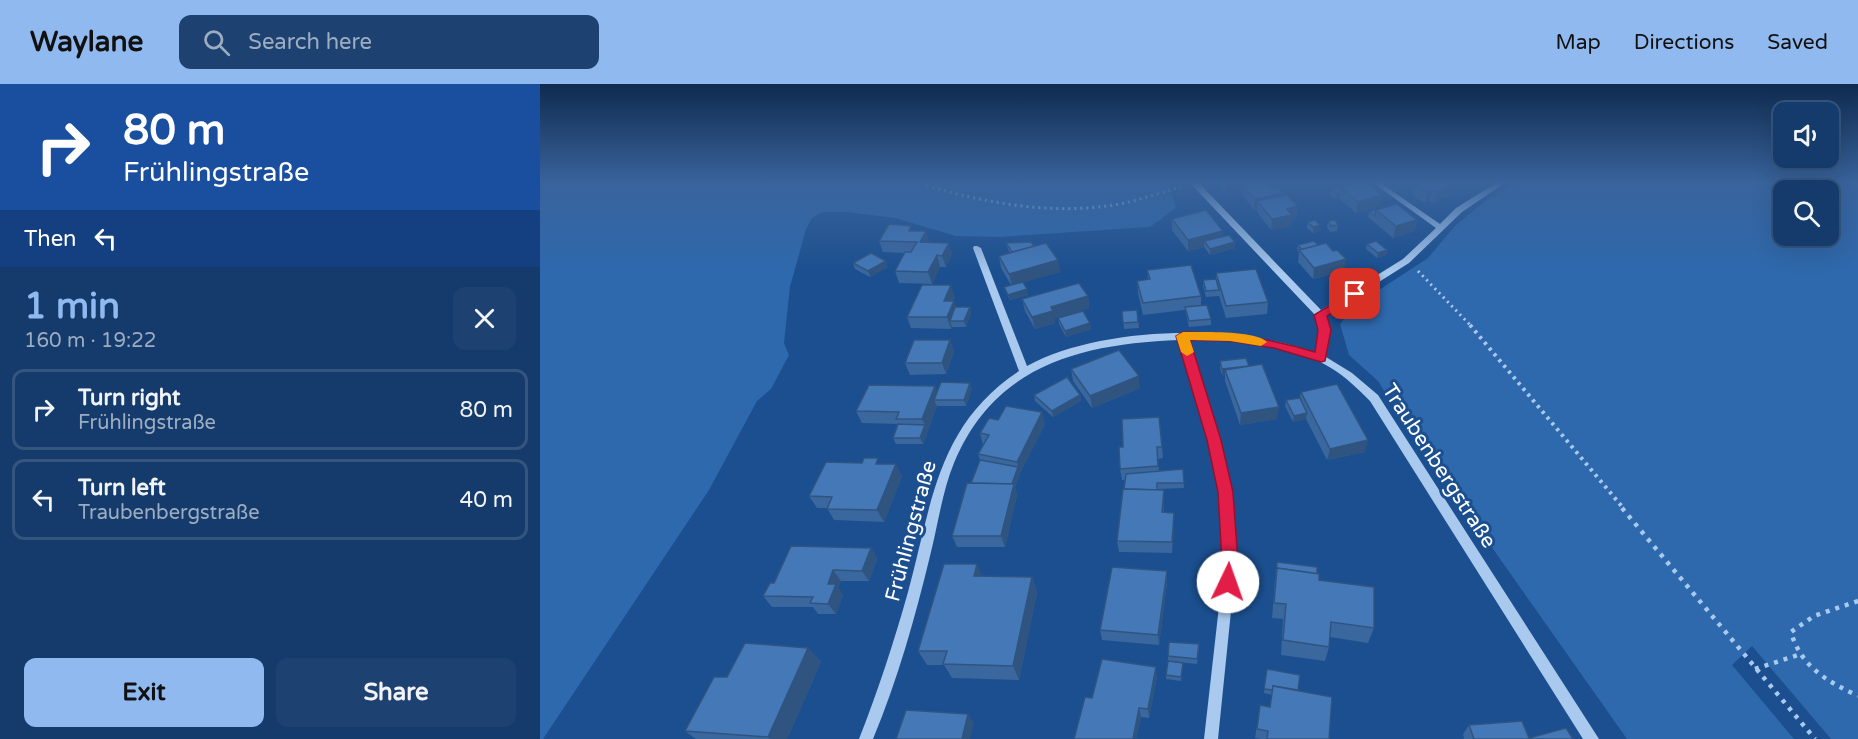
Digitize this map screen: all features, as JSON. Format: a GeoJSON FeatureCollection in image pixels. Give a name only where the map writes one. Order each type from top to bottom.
{"type":"FeatureCollection","features":[{"type":"Feature","properties":{"kind":"street"},"geometry":{"type":"LineString","coordinates":[[1223,213],[1320,315],[1324,330],[1321,358]]}},
{"type":"Feature","properties":{"kind":"street"},"geometry":{"type":"LineString","coordinates":[[1419,213],[1440,227]]}},
{"type":"Feature","properties":{"kind":"street"},"geometry":{"type":"LineString","coordinates":[[1320,315],[1406,261],[1456,213]]}},
{"type":"Feature","properties":{"kind":"street"},"geometry":{"type":"LineString","coordinates":[[977,248],[1024,372]]}},
{"type":"Feature","properties":{"kind":"street"},"geometry":{"type":"LineString","coordinates":[[1183,336],[1214,440],[1225,492],[1230,550],[1211,739]]}},
{"type":"Feature","properties":{"kind":"street","name":"Frühlingstraße"},"geometry":{"type":"LineString","coordinates":[[866,739],[908,615],[949,463],[972,421],[995,396],[1024,372],[1056,357],[1097,345],[1132,339],[1183,336],[1230,337],[1275,344],[1321,358]]}},
{"type":"Feature","properties":{"kind":"street","name":"Traubenbergstraße"},"geometry":{"type":"LineString","coordinates":[[1321,358],[1354,379],[1374,398],[1592,739]]}},
{"type":"Feature","properties":{"kind":"path"},"geometry":{"type":"LineString","coordinates":[[1406,261],[1429,280],[1471,326],[1815,739]]}},
{"type":"Feature","properties":{"kind":"path"},"geometry":{"type":"LineString","coordinates":[[1858,601],[1799,622],[1791,632],[1798,655],[1812,669],[1840,688],[1858,696]]}},
{"type":"Feature","properties":{"kind":"path"},"geometry":{"type":"LineString","coordinates":[[1755,669],[1798,655]]}},
{"type":"Feature","properties":{"kind":"shaded area"},"geometry":{"type":"Polygon","coordinates":[[[540,213],[821,213],[812,218],[806,229],[790,287],[784,343],[789,355],[771,389],[757,401],[709,490],[543,739],[540,739],[540,213]]]}},
{"type":"Feature","properties":{"kind":"shaded area"},"geometry":{"type":"Polygon","coordinates":[[[852,213],[1170,213],[1150,227],[998,237],[956,236],[895,218],[852,213]]]}},
{"type":"Feature","properties":{"kind":"shaded area"},"geometry":{"type":"Polygon","coordinates":[[[1471,213],[1773,213],[1773,246],[1839,246],[1839,213],[1858,213],[1858,739],[1831,739],[1752,646],[1732,665],[1794,739],[1627,739],[1400,417],[1378,381],[1349,355],[1340,324],[1353,307],[1428,258],[1455,226],[1471,213]]]}},
{"type":"Feature","properties":{"kind":"building"},"geometry":{"type":"Polygon","coordinates":[[[1196,213],[1208,213],[1223,231],[1188,240],[1172,219],[1196,213]]]}},
{"type":"Feature","properties":{"kind":"building"},"geometry":{"type":"Polygon","coordinates":[[[1267,213],[1290,213],[1292,215],[1272,219],[1267,213]]]}},
{"type":"Feature","properties":{"kind":"building"},"geometry":{"type":"Polygon","coordinates":[[[1379,213],[1408,213],[1417,220],[1396,226],[1379,213]]]}},
{"type":"Feature","properties":{"kind":"building"},"geometry":{"type":"Polygon","coordinates":[[[1315,220],[1320,225],[1313,227],[1308,222],[1315,220]]]}},
{"type":"Feature","properties":{"kind":"building"},"geometry":{"type":"Polygon","coordinates":[[[1335,220],[1338,225],[1331,226],[1328,221],[1335,220]]]}},
{"type":"Feature","properties":{"kind":"building"},"geometry":{"type":"Polygon","coordinates":[[[889,224],[911,226],[909,231],[926,231],[920,242],[949,243],[942,256],[937,255],[928,272],[895,271],[905,252],[911,252],[917,242],[879,241],[889,224]]]}},
{"type":"Feature","properties":{"kind":"building"},"geometry":{"type":"Polygon","coordinates":[[[1229,235],[1235,242],[1210,249],[1204,241],[1229,235]]]}},
{"type":"Feature","properties":{"kind":"building"},"geometry":{"type":"Polygon","coordinates":[[[1314,241],[1318,245],[1302,250],[1298,245],[1314,241]]]}},
{"type":"Feature","properties":{"kind":"building"},"geometry":{"type":"Polygon","coordinates":[[[1376,241],[1387,250],[1378,253],[1367,244],[1376,241]]]}},
{"type":"Feature","properties":{"kind":"building"},"geometry":{"type":"Polygon","coordinates":[[[1031,242],[1034,246],[1012,252],[1006,243],[1031,242]]]}},
{"type":"Feature","properties":{"kind":"building"},"geometry":{"type":"Polygon","coordinates":[[[1046,243],[1058,260],[1009,274],[999,256],[1046,243]]]}},
{"type":"Feature","properties":{"kind":"building"},"geometry":{"type":"Polygon","coordinates":[[[1326,243],[1333,251],[1337,250],[1346,259],[1314,268],[1299,250],[1326,243]]]}},
{"type":"Feature","properties":{"kind":"building"},"geometry":{"type":"Polygon","coordinates":[[[871,253],[886,261],[868,271],[853,263],[871,253]]]}},
{"type":"Feature","properties":{"kind":"building"},"geometry":{"type":"Polygon","coordinates":[[[1191,265],[1201,296],[1143,303],[1137,281],[1150,279],[1147,270],[1191,265]]]}},
{"type":"Feature","properties":{"kind":"building"},"geometry":{"type":"Polygon","coordinates":[[[1256,269],[1268,302],[1226,306],[1216,273],[1256,269]]]}},
{"type":"Feature","properties":{"kind":"building"},"geometry":{"type":"Polygon","coordinates":[[[1216,279],[1219,290],[1206,291],[1203,280],[1216,279]]]}},
{"type":"Feature","properties":{"kind":"building"},"geometry":{"type":"Polygon","coordinates":[[[1023,282],[1027,289],[1008,295],[1004,287],[1023,282]]]}},
{"type":"Feature","properties":{"kind":"building"},"geometry":{"type":"Polygon","coordinates":[[[1079,283],[1088,296],[1051,307],[1053,311],[1032,317],[1022,299],[1079,283]]]}},
{"type":"Feature","properties":{"kind":"building"},"geometry":{"type":"Polygon","coordinates":[[[922,285],[951,285],[944,301],[954,301],[947,317],[907,317],[922,285]]]}},
{"type":"Feature","properties":{"kind":"building"},"geometry":{"type":"Polygon","coordinates":[[[1207,305],[1211,319],[1189,321],[1185,307],[1207,305]]]}},
{"type":"Feature","properties":{"kind":"building"},"geometry":{"type":"Polygon","coordinates":[[[955,307],[970,307],[964,321],[950,321],[955,307]]]}},
{"type":"Feature","properties":{"kind":"building"},"geometry":{"type":"Polygon","coordinates":[[[1137,310],[1138,322],[1123,323],[1122,311],[1137,310]]]}},
{"type":"Feature","properties":{"kind":"building"},"geometry":{"type":"Polygon","coordinates":[[[1083,311],[1090,323],[1065,331],[1058,318],[1083,311]]]}},
{"type":"Feature","properties":{"kind":"building"},"geometry":{"type":"Polygon","coordinates":[[[914,340],[950,340],[942,363],[905,363],[914,340]]]}},
{"type":"Feature","properties":{"kind":"building"},"geometry":{"type":"Polygon","coordinates":[[[1119,350],[1139,376],[1090,396],[1071,369],[1119,350]]]}},
{"type":"Feature","properties":{"kind":"building"},"geometry":{"type":"Polygon","coordinates":[[[1246,358],[1249,366],[1222,369],[1220,361],[1246,358]]]}},
{"type":"Feature","properties":{"kind":"building"},"geometry":{"type":"Polygon","coordinates":[[[1262,364],[1279,407],[1241,413],[1225,370],[1262,364]]]}},
{"type":"Feature","properties":{"kind":"building"},"geometry":{"type":"Polygon","coordinates":[[[1067,377],[1080,395],[1052,411],[1034,395],[1067,377]]]}},
{"type":"Feature","properties":{"kind":"building"},"geometry":{"type":"Polygon","coordinates":[[[941,382],[970,383],[964,400],[934,400],[941,382]]]}},
{"type":"Feature","properties":{"kind":"building"},"geometry":{"type":"Polygon","coordinates":[[[1337,384],[1368,440],[1330,449],[1301,392],[1337,384]]]}},
{"type":"Feature","properties":{"kind":"building"},"geometry":{"type":"Polygon","coordinates":[[[869,385],[935,386],[922,419],[896,419],[899,412],[856,411],[869,385]]]}},
{"type":"Feature","properties":{"kind":"building"},"geometry":{"type":"Polygon","coordinates":[[[1300,398],[1307,413],[1294,416],[1286,400],[1300,398]]]}},
{"type":"Feature","properties":{"kind":"building"},"geometry":{"type":"Polygon","coordinates":[[[1006,406],[1042,412],[1017,462],[978,454],[989,435],[980,433],[989,418],[998,420],[1006,406]]]}},
{"type":"Feature","properties":{"kind":"building"},"geometry":{"type":"Polygon","coordinates":[[[1159,417],[1162,447],[1157,447],[1158,466],[1120,469],[1119,447],[1123,447],[1122,419],[1159,417]]]}},
{"type":"Feature","properties":{"kind":"building"},"geometry":{"type":"Polygon","coordinates":[[[898,424],[925,425],[920,438],[893,438],[898,424]]]}},
{"type":"Feature","properties":{"kind":"building"},"geometry":{"type":"Polygon","coordinates":[[[864,458],[878,458],[876,464],[896,464],[877,510],[827,509],[832,497],[809,496],[826,462],[862,463],[864,458]]]}},
{"type":"Feature","properties":{"kind":"building"},"geometry":{"type":"Polygon","coordinates":[[[980,460],[1018,467],[1012,484],[971,483],[980,460]]]}},
{"type":"Feature","properties":{"kind":"building"},"geometry":{"type":"Polygon","coordinates":[[[1183,469],[1184,483],[1157,483],[1157,490],[1124,489],[1126,474],[1183,469]]]}},
{"type":"Feature","properties":{"kind":"building"},"geometry":{"type":"Polygon","coordinates":[[[967,483],[1014,484],[1001,536],[952,536],[967,483]]]}},
{"type":"Feature","properties":{"kind":"building"},"geometry":{"type":"Polygon","coordinates":[[[1123,489],[1164,490],[1162,512],[1174,513],[1172,542],[1117,541],[1123,489]]]}},
{"type":"Feature","properties":{"kind":"building"},"geometry":{"type":"Polygon","coordinates":[[[791,546],[871,548],[862,571],[833,570],[828,584],[836,584],[828,604],[810,603],[813,597],[763,596],[770,583],[774,583],[791,546]]]}},
{"type":"Feature","properties":{"kind":"building"},"geometry":{"type":"Polygon","coordinates":[[[1277,562],[1317,567],[1317,574],[1277,568],[1276,578],[1277,562]]]}},
{"type":"Feature","properties":{"kind":"building"},"geometry":{"type":"Polygon","coordinates":[[[944,564],[977,564],[974,576],[1032,577],[1013,666],[943,664],[947,651],[918,651],[944,564]]]}},
{"type":"Feature","properties":{"kind":"building"},"geometry":{"type":"Polygon","coordinates":[[[1112,567],[1167,571],[1158,635],[1100,630],[1112,567]]]}},
{"type":"Feature","properties":{"kind":"building"},"geometry":{"type":"Polygon","coordinates":[[[1277,568],[1319,574],[1319,580],[1374,587],[1374,628],[1331,622],[1329,647],[1283,640],[1286,604],[1274,603],[1277,568]]]}},
{"type":"Feature","properties":{"kind":"building"},"geometry":{"type":"Polygon","coordinates":[[[1169,642],[1199,644],[1197,659],[1168,656],[1169,642]]]}},
{"type":"Feature","properties":{"kind":"building"},"geometry":{"type":"Polygon","coordinates":[[[745,643],[808,648],[768,737],[685,731],[714,677],[727,677],[745,643]]]}},
{"type":"Feature","properties":{"kind":"building"},"geometry":{"type":"Polygon","coordinates":[[[1102,659],[1156,667],[1148,709],[1139,708],[1133,739],[1074,739],[1085,697],[1092,698],[1102,659]]]}},
{"type":"Feature","properties":{"kind":"building"},"geometry":{"type":"Polygon","coordinates":[[[1168,661],[1183,663],[1181,677],[1166,675],[1168,661]]]}},
{"type":"Feature","properties":{"kind":"building"},"geometry":{"type":"Polygon","coordinates":[[[1267,669],[1300,675],[1298,690],[1273,686],[1273,690],[1264,689],[1267,669]]]}},
{"type":"Feature","properties":{"kind":"building"},"geometry":{"type":"Polygon","coordinates":[[[1273,686],[1332,697],[1329,739],[1267,739],[1268,731],[1257,729],[1260,705],[1270,707],[1273,686]]]}},
{"type":"Feature","properties":{"kind":"building"},"geometry":{"type":"Polygon","coordinates":[[[906,710],[968,714],[962,739],[896,739],[906,710]]]}},
{"type":"Feature","properties":{"kind":"building"},"geometry":{"type":"Polygon","coordinates":[[[1522,721],[1529,738],[1566,728],[1573,739],[1474,739],[1469,725],[1522,721]]]}},
{"type":"Feature","properties":{"kind":"slow traffic"},"geometry":{"type":"LineString","coordinates":[[1187,352],[1183,336],[1230,337],[1261,342]]}},
{"type":"Feature","properties":{"kind":"route"},"geometry":{"type":"LineString","coordinates":[[1228,582],[1230,562],[1225,492],[1214,440],[1183,336],[1230,337],[1275,344],[1321,358],[1324,330],[1320,315],[1355,294]]}}]}
